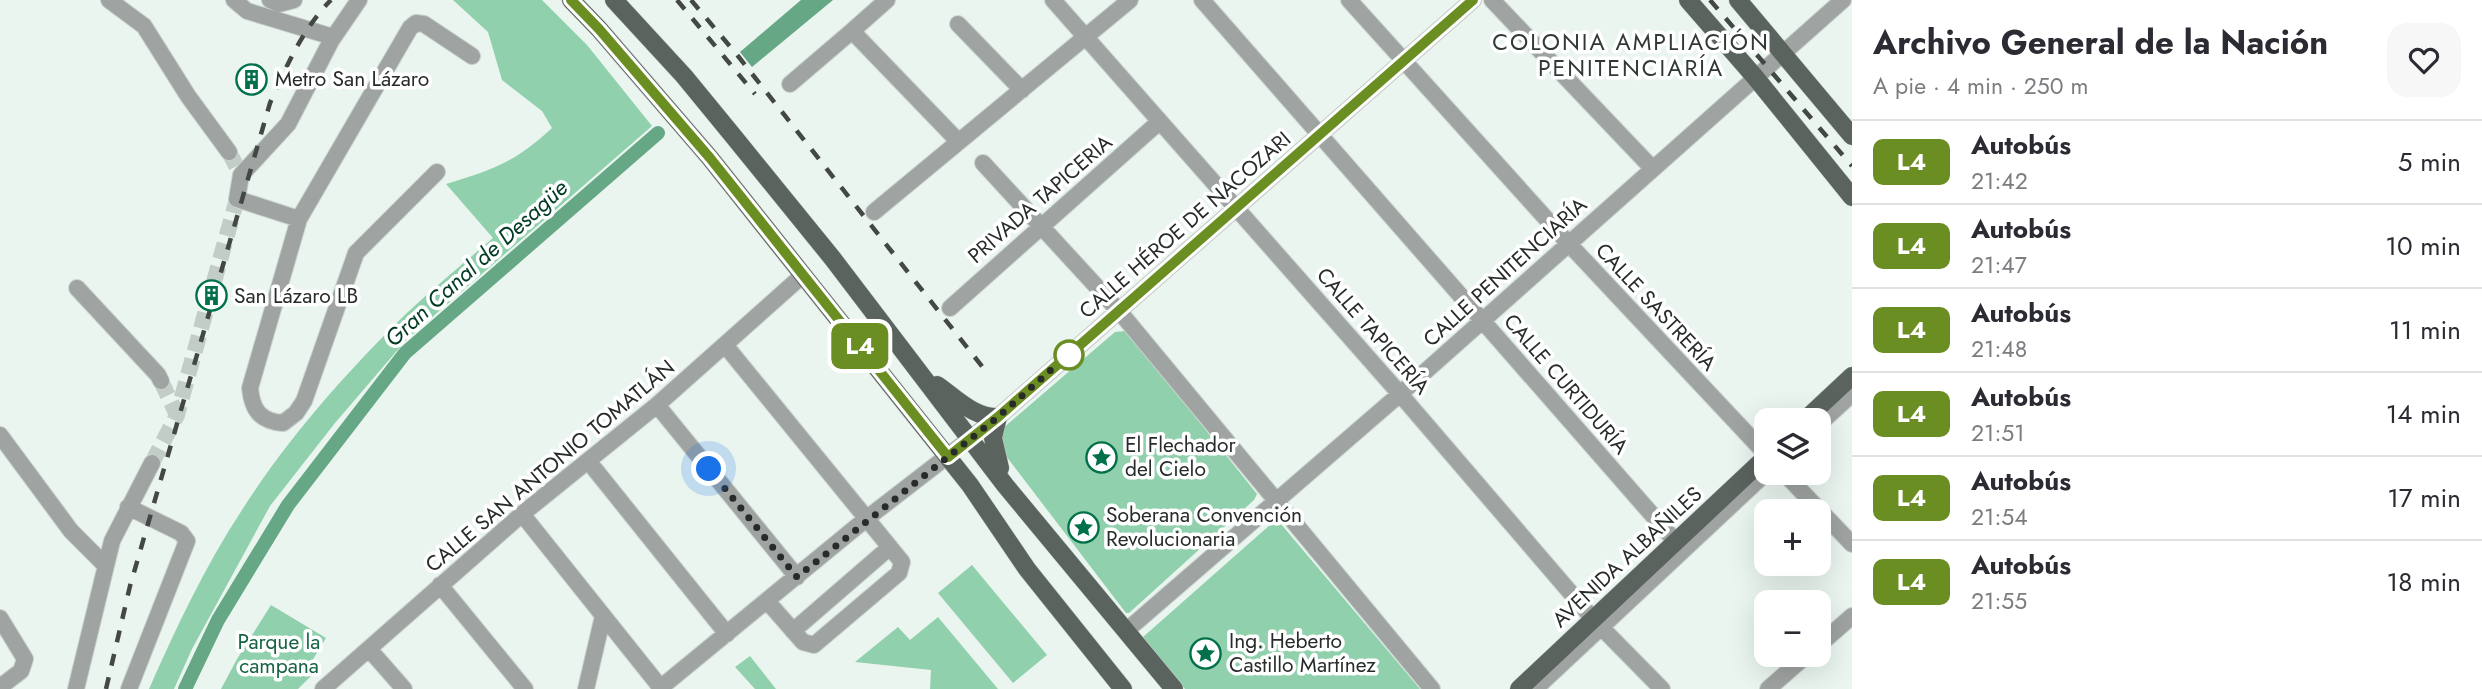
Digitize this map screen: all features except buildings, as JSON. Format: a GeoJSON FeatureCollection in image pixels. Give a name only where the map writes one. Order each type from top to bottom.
{"type":"FeatureCollection","features":[{"type":"Feature","properties":{"kind":"main road"},"geometry":{"type":"LineString","coordinates":[[571,0],[710,158],[948,457],[1027,569],[1123,689]]}},
{"type":"Feature","properties":{"kind":"main road"},"geometry":{"type":"LineString","coordinates":[[614,0],[684,76],[734,137],[923,375],[1005,485],[1174,689]]}},
{"type":"Feature","properties":{"kind":"main road"},"geometry":{"type":"LineString","coordinates":[[1688,0],[1755,77],[1852,197]]}},
{"type":"Feature","properties":{"kind":"main road"},"geometry":{"type":"LineString","coordinates":[[1738,0],[1852,136]]}},
{"type":"Feature","properties":{"kind":"main road"},"geometry":{"type":"LineString","coordinates":[[923,375],[977,413],[987,418],[998,417],[993,438],[1005,485]]}},
{"type":"Feature","properties":{"kind":"main road"},"geometry":{"type":"LineString","coordinates":[[1818,408],[1852,376]]}},
{"type":"Feature","properties":{"kind":"main road","name":"AVENIDA ALBAÑILES"},"geometry":{"type":"LineString","coordinates":[[1519,689],[1598,623],[1676,542],[1754,467]]}},
{"type":"Feature","properties":{"kind":"street"},"geometry":{"type":"LineString","coordinates":[[109,0],[144,26],[188,96],[229,152]]}},
{"type":"Feature","properties":{"kind":"street"},"geometry":{"type":"LineString","coordinates":[[234,0],[247,11],[333,37]]}},
{"type":"Feature","properties":{"kind":"street"},"geometry":{"type":"LineString","coordinates":[[270,0],[279,4],[294,0]]}},
{"type":"Feature","properties":{"kind":"street"},"geometry":{"type":"LineString","coordinates":[[790,84],[887,0]]}},
{"type":"Feature","properties":{"kind":"street","name":"CALLE TAPICERÍA"},"geometry":{"type":"LineString","coordinates":[[1053,0],[1598,623],[1662,689]]}},
{"type":"Feature","properties":{"kind":"street"},"geometry":{"type":"LineString","coordinates":[[874,212],[1130,0]]}},
{"type":"Feature","properties":{"kind":"street","name":"CALLE CURTIDURÍA"},"geometry":{"type":"LineString","coordinates":[[1202,0],[1676,542]]}},
{"type":"Feature","properties":{"kind":"street","name":"CALLE SASTRERÍA"},"geometry":{"type":"LineString","coordinates":[[1349,0],[1569,244],[1754,443]]}},
{"type":"Feature","properties":{"kind":"street","name":"CALLE HÉROE DE NACOZARI"},"geometry":{"type":"LineString","coordinates":[[660,688],[866,519],[998,417],[1403,61],[1454,6],[1473,0]]}},
{"type":"Feature","properties":{"kind":"street"},"geometry":{"type":"LineString","coordinates":[[1492,0],[1652,168]]}},
{"type":"Feature","properties":{"kind":"street","name":"CALLE PENITENCIARÍA"},"geometry":{"type":"LineString","coordinates":[[1126,631],[1483,321],[1843,0]]}},
{"type":"Feature","properties":{"kind":"street"},"geometry":{"type":"LineString","coordinates":[[299,219],[237,199],[241,175],[288,124],[333,37],[355,4]]}},
{"type":"Feature","properties":{"kind":"street"},"geometry":{"type":"LineString","coordinates":[[437,172],[356,253],[304,401],[296,413],[283,423],[270,422],[258,415],[251,402],[250,388],[299,219],[413,25],[424,24],[472,56]]}},
{"type":"Feature","properties":{"kind":"street"},"geometry":{"type":"LineString","coordinates":[[958,24],[1022,90]]}},
{"type":"Feature","properties":{"kind":"street"},"geometry":{"type":"LineString","coordinates":[[852,31],[958,141]]}},
{"type":"Feature","properties":{"kind":"street","name":"PRIVADA TAPICERIA"},"geometry":{"type":"LineString","coordinates":[[950,308],[1159,122]]}},
{"type":"Feature","properties":{"kind":"street"},"geometry":{"type":"LineString","coordinates":[[983,163],[1119,311],[1432,689]]}},
{"type":"Feature","properties":{"kind":"street","name":"CALLE SAN ANTONIO TOMATLÁN"},"geometry":{"type":"LineString","coordinates":[[323,689],[522,514],[657,405],[803,275]]}},
{"type":"Feature","properties":{"kind":"street"},"geometry":{"type":"LineString","coordinates":[[77,288],[158,375],[160,381]]}},
{"type":"Feature","properties":{"kind":"street"},"geometry":{"type":"LineString","coordinates":[[725,345],[903,566],[889,582],[814,645],[806,645],[768,601]]}},
{"type":"Feature","properties":{"kind":"street"},"geometry":{"type":"LineString","coordinates":[[1831,413],[1852,394]]}},
{"type":"Feature","properties":{"kind":"street"},"geometry":{"type":"LineString","coordinates":[[657,405],[797,577]]}},
{"type":"Feature","properties":{"kind":"street"},"geometry":{"type":"LineString","coordinates":[[0,435],[71,531],[105,565]]}},
{"type":"Feature","properties":{"kind":"street"},"geometry":{"type":"LineString","coordinates":[[589,462],[727,634]]}},
{"type":"Feature","properties":{"kind":"street"},"geometry":{"type":"LineString","coordinates":[[76,689],[112,541],[152,463]]}},
{"type":"Feature","properties":{"kind":"street"},"geometry":{"type":"LineString","coordinates":[[1535,689],[1598,623],[1754,484]]}},
{"type":"Feature","properties":{"kind":"street"},"geometry":{"type":"LineString","coordinates":[[1795,485],[1852,544]]}},
{"type":"Feature","properties":{"kind":"street"},"geometry":{"type":"LineString","coordinates":[[128,507],[181,533],[187,541],[129,689]]}},
{"type":"Feature","properties":{"kind":"street"},"geometry":{"type":"LineString","coordinates":[[522,514],[660,688]]}},
{"type":"Feature","properties":{"kind":"street"},"geometry":{"type":"LineString","coordinates":[[793,631],[890,547]]}},
{"type":"Feature","properties":{"kind":"street"},"geometry":{"type":"LineString","coordinates":[[440,585],[525,689]]}},
{"type":"Feature","properties":{"kind":"street"},"geometry":{"type":"LineString","coordinates":[[586,689],[603,616]]}},
{"type":"Feature","properties":{"kind":"street"},"geometry":{"type":"LineString","coordinates":[[1831,635],[1852,617]]}},
{"type":"Feature","properties":{"kind":"street"},"geometry":{"type":"LineString","coordinates":[[0,618],[24,659],[21,671],[0,687]]}},
{"type":"Feature","properties":{"kind":"street"},"geometry":{"type":"LineString","coordinates":[[369,649],[404,689]]}},
{"type":"Feature","properties":{"kind":"street"},"geometry":{"type":"LineString","coordinates":[[1768,689],[1793,667]]}},
{"type":"Feature","properties":{"kind":"green space"},"geometry":{"type":"Polygon","coordinates":[[[453,0],[542,0],[587,45],[652,126],[407,339],[335,423],[270,506],[192,649],[174,689],[149,689],[203,575],[242,510],[279,457],[341,381],[386,334],[493,238],[446,184],[503,164],[552,128],[542,111],[502,80],[488,32],[453,0]]]}},
{"type":"Feature","properties":{"kind":"green space"},"geometry":{"type":"Polygon","coordinates":[[[1125,331],[1257,494],[1254,500],[1129,613],[1126,613],[1001,448],[1002,429],[1115,332],[1125,331]]]}},
{"type":"Feature","properties":{"kind":"green space"},"geometry":{"type":"Polygon","coordinates":[[[1276,522],[1281,524],[1420,689],[1185,689],[1143,637],[1276,522]]]}},
{"type":"Feature","properties":{"kind":"green space"},"geometry":{"type":"Polygon","coordinates":[[[972,565],[1047,655],[1013,683],[938,593],[972,565]]]}},
{"type":"Feature","properties":{"kind":"green space","name":"Parque la campana"},"geometry":{"type":"Polygon","coordinates":[[[271,605],[326,638],[312,661],[321,666],[298,689],[221,689],[237,659],[271,605]]]}},
{"type":"Feature","properties":{"kind":"green space"},"geometry":{"type":"Polygon","coordinates":[[[938,617],[998,689],[930,689],[931,670],[855,662],[898,627],[910,640],[938,617]]]}},
{"type":"Feature","properties":{"kind":"green space"},"geometry":{"type":"Polygon","coordinates":[[[750,656],[776,689],[755,689],[735,667],[750,656]]]}},
{"type":"Feature","properties":{"kind":"shaded area"},"geometry":{"type":"Polygon","coordinates":[[[801,0],[833,0],[752,67],[740,52],[801,0]]]}},
{"type":"Feature","properties":{"kind":"waterway","name":"Gran Canal de Desagüe"},"geometry":{"type":"LineString","coordinates":[[185,689],[218,620],[288,505],[405,353],[658,133]]}},
{"type":"Feature","properties":{"kind":"tunnel"},"geometry":{"type":"LineString","coordinates":[[229,152],[241,175]]}},
{"type":"Feature","properties":{"kind":"tunnel"},"geometry":{"type":"LineString","coordinates":[[152,463],[177,415],[237,199]]}},
{"type":"Feature","properties":{"kind":"tunnel"},"geometry":{"type":"LineString","coordinates":[[161,381],[177,415]]}},
{"type":"Feature","properties":{"kind":"railway"},"geometry":{"type":"LineString","coordinates":[[106,689],[130,586],[270,103],[304,35],[331,0]]}},
{"type":"Feature","properties":{"kind":"railway"},"geometry":{"type":"LineString","coordinates":[[677,0],[755,94]]}},
{"type":"Feature","properties":{"kind":"railway"},"geometry":{"type":"LineString","coordinates":[[691,0],[988,374]]}},
{"type":"Feature","properties":{"kind":"railway"},"geometry":{"type":"LineString","coordinates":[[1710,0],[1852,166]]}},
{"type":"Feature","properties":{"kind":"bus line","name":"L4"},"geometry":{"type":"LineString","coordinates":[[571,0],[710,158],[948,457],[998,417],[1473,0]]}},
{"type":"Feature","properties":{"kind":"place","name":"Metro San Lázaro"},"geometry":{"type":"Point","coordinates":[252,79]}},
{"type":"Feature","properties":{"kind":"place","name":"San Lázaro LB"},"geometry":{"type":"Point","coordinates":[211,296]}},
{"type":"Feature","properties":{"kind":"place","name":"El Flechador del Cielo"},"geometry":{"type":"Point","coordinates":[1102,457]}},
{"type":"Feature","properties":{"kind":"place","name":"Soberana Convención Revolucionaria"},"geometry":{"type":"Point","coordinates":[1083,527]}},
{"type":"Feature","properties":{"kind":"place","name":"Ing. Heberto Castillo Martínez"},"geometry":{"type":"Point","coordinates":[1206,653]}},
{"type":"Feature","properties":{"kind":"district","name":"COLONIA AMPLIACIÓN PENITENCIARÍA"},"geometry":{"type":"Point","coordinates":[1631,55]}},
{"type":"Feature","properties":{"kind":"route"},"geometry":{"type":"LineString","coordinates":[[709,469],[797,577],[866,519],[998,417],[1078,346],[1069,355]]}}]}
